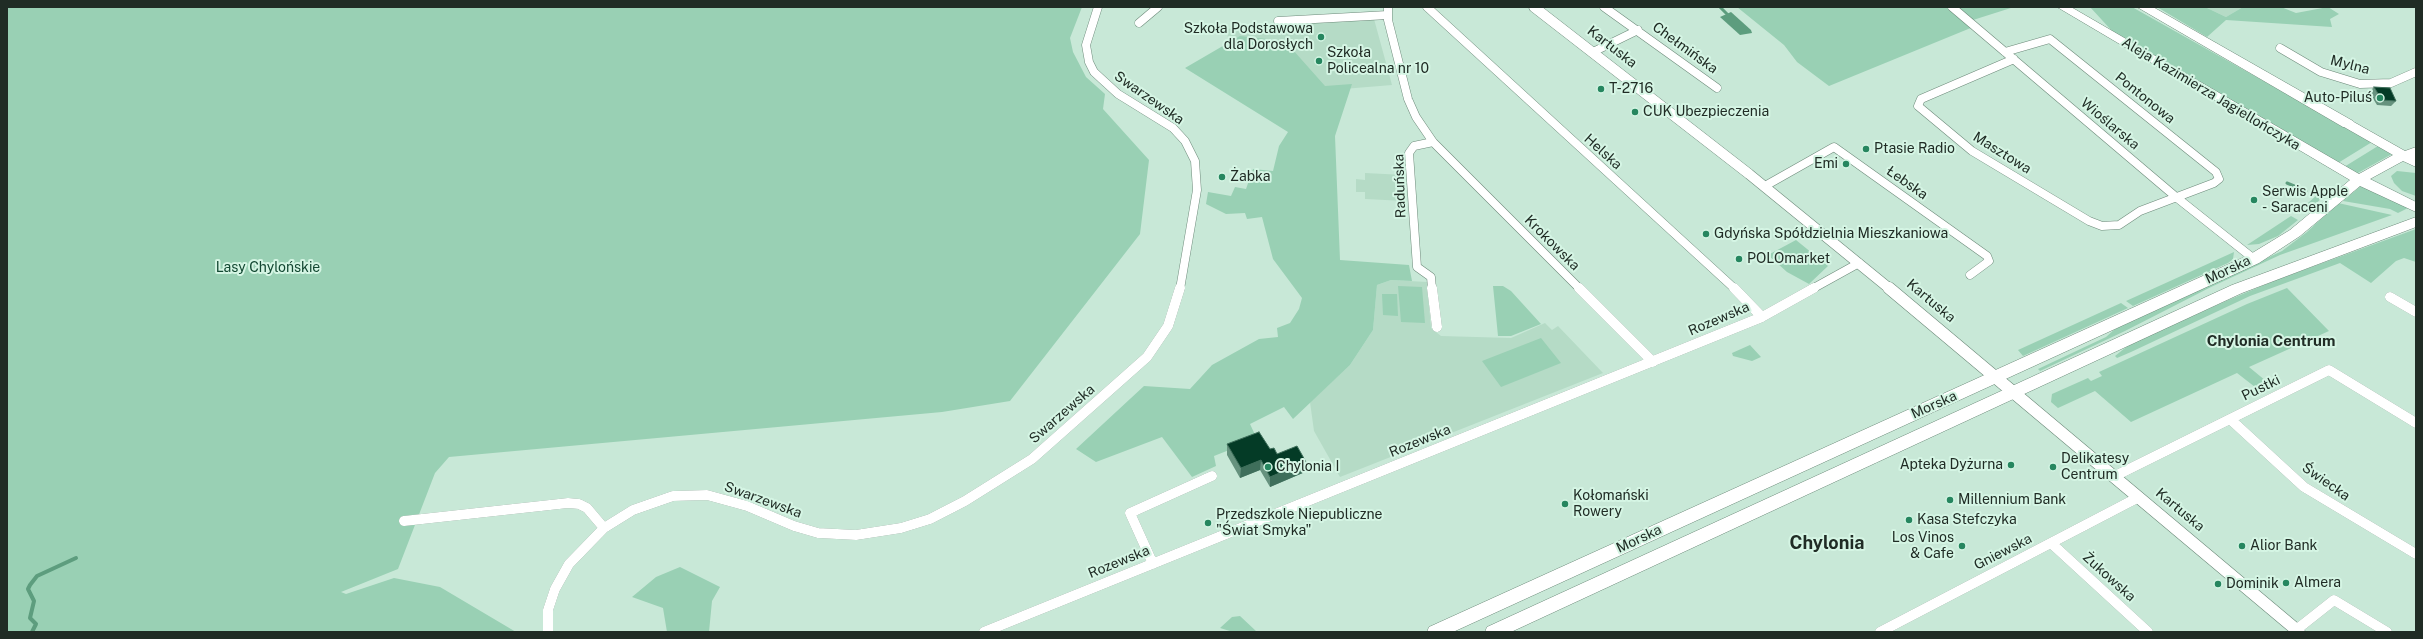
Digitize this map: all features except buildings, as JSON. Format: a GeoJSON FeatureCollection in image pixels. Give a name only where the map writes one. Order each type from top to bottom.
{"type":"FeatureCollection","features":[{"type":"Feature","properties":{"kind":"highway"},"geometry":{"type":"LineString","coordinates":[[2143,7],[2348,124]]}},
{"type":"Feature","properties":{"kind":"highway"},"geometry":{"type":"LineString","coordinates":[[2152,7],[2169,22]]}},
{"type":"Feature","properties":{"kind":"main road","name":"Aleja Kazimierza Jagiellończyka"},"geometry":{"type":"LineString","coordinates":[[2063,7],[2359,180],[2416,207]]}},
{"type":"Feature","properties":{"kind":"main road"},"geometry":{"type":"LineString","coordinates":[[2348,124],[2416,163]]}},
{"type":"Feature","properties":{"kind":"main road","name":"Morska"},"geometry":{"type":"LineString","coordinates":[[1435,632],[2254,259],[2295,233],[2359,180],[2403,156],[2416,151]]}},
{"type":"Feature","properties":{"kind":"main road","name":"Morska"},"geometry":{"type":"LineString","coordinates":[[1493,632],[2237,289],[2416,222]]}},
{"type":"Feature","properties":{"kind":"street","name":"Swarzewska"},"geometry":{"type":"LineString","coordinates":[[548,632],[548,610],[560,578],[569,564],[604,528],[648,503],[686,495],[722,498],[818,533],[856,535],[901,528],[930,518],[966,501],[1032,459],[1147,357],[1168,326],[1180,290],[1196,190],[1195,161],[1185,141],[1173,128],[1118,94],[1103,82],[1094,72],[1088,57],[1086,45],[1098,7]]}},
{"type":"Feature","properties":{"kind":"street"},"geometry":{"type":"LineString","coordinates":[[1139,23],[1158,7]]}},
{"type":"Feature","properties":{"kind":"street","name":"Helska"},"geometry":{"type":"LineString","coordinates":[[1427,7],[1658,220],[1723,276],[1762,317]]}},
{"type":"Feature","properties":{"kind":"street","name":"Kartuska"},"geometry":{"type":"LineString","coordinates":[[1534,7],[1765,186],[2015,391],[2298,631]]}},
{"type":"Feature","properties":{"kind":"street","name":"Chełmińska"},"geometry":{"type":"LineString","coordinates":[[1604,7],[1717,88]]}},
{"type":"Feature","properties":{"kind":"street","name":"Wioślarska"},"geometry":{"type":"LineString","coordinates":[[1952,7],[2176,197],[2254,259]]}},
{"type":"Feature","properties":{"kind":"street"},"geometry":{"type":"LineString","coordinates":[[1278,21],[1388,11],[1411,106],[1433,142]]}},
{"type":"Feature","properties":{"kind":"street","name":"Chełmińska"},"geometry":{"type":"LineString","coordinates":[[1593,52],[1638,30]]}},
{"type":"Feature","properties":{"kind":"street","name":"Pontonowa"},"geometry":{"type":"LineString","coordinates":[[2006,52],[2050,39],[2219,175],[2219,179],[2214,183],[2176,197]]}},
{"type":"Feature","properties":{"kind":"street","name":"Mylna"},"geometry":{"type":"LineString","coordinates":[[2280,48],[2321,72],[2360,84],[2390,83],[2402,80],[2416,72]]}},
{"type":"Feature","properties":{"kind":"street","name":"Masztowa"},"geometry":{"type":"LineString","coordinates":[[2014,59],[1922,99],[1918,106],[1972,151],[2095,224],[2112,227],[2119,225],[2140,211],[2176,197]]}},
{"type":"Feature","properties":{"kind":"street","name":"Raduńska"},"geometry":{"type":"LineString","coordinates":[[1433,142],[1414,146],[1409,153],[1417,266],[1431,277],[1437,327]]}},
{"type":"Feature","properties":{"kind":"street","name":"Krokowska"},"geometry":{"type":"LineString","coordinates":[[1433,142],[1653,362]]}},
{"type":"Feature","properties":{"kind":"street","name":"Łebska"},"geometry":{"type":"LineString","coordinates":[[1765,186],[1834,147],[1987,256],[1988,261],[1970,275]]}},
{"type":"Feature","properties":{"kind":"street","name":"Rozewska"},"geometry":{"type":"LineString","coordinates":[[984,632],[1762,317],[1859,263]]}},
{"type":"Feature","properties":{"kind":"street"},"geometry":{"type":"LineString","coordinates":[[2390,297],[2416,312]]}},
{"type":"Feature","properties":{"kind":"street","name":"Pustki"},"geometry":{"type":"LineString","coordinates":[[2116,476],[2329,370],[2416,422]]}},
{"type":"Feature","properties":{"kind":"street","name":"Świecka"},"geometry":{"type":"LineString","coordinates":[[2230,419],[2304,487],[2416,554]]}},
{"type":"Feature","properties":{"kind":"street"},"geometry":{"type":"LineString","coordinates":[[1153,564],[1130,512],[1212,476]]}},
{"type":"Feature","properties":{"kind":"street","name":"Gniewska"},"geometry":{"type":"LineString","coordinates":[[1880,632],[2139,497]]}},
{"type":"Feature","properties":{"kind":"street"},"geometry":{"type":"LineString","coordinates":[[404,521],[568,503],[579,504],[587,508],[604,528]]}},
{"type":"Feature","properties":{"kind":"street","name":"Żukowska"},"geometry":{"type":"LineString","coordinates":[[2051,543],[2148,632]]}},
{"type":"Feature","properties":{"kind":"street"},"geometry":{"type":"LineString","coordinates":[[2298,631],[2334,600],[2387,632]]}},
{"type":"Feature","properties":{"kind":"shaded area"},"geometry":{"type":"Polygon","coordinates":[[[2205,7],[2243,7],[2226,17],[2205,7]]]}},
{"type":"Feature","properties":{"kind":"shaded area"},"geometry":{"type":"Polygon","coordinates":[[[1731,12],[1751,30],[1752,33],[1740,35],[1720,17],[1731,12]]]}},
{"type":"Feature","properties":{"kind":"shaded area"},"geometry":{"type":"Polygon","coordinates":[[[1374,19],[1392,85],[1234,98],[1227,29],[1374,19]]]}},
{"type":"Feature","properties":{"kind":"shaded area"},"geometry":{"type":"Polygon","coordinates":[[[1365,173],[1404,175],[1405,201],[1365,199],[1365,192],[1356,192],[1356,179],[1365,180],[1365,173]]]}},
{"type":"Feature","properties":{"kind":"shaded area"},"geometry":{"type":"Polygon","coordinates":[[[1391,280],[1427,282],[1431,328],[1441,336],[1511,338],[1545,323],[1552,330],[1558,326],[1603,373],[1340,477],[1314,431],[1310,402],[1350,365],[1373,330],[1377,285],[1391,280]]]}},
{"type":"Feature","properties":{"kind":"green space","name":"Lasy Chylońskie"},"geometry":{"type":"Polygon","coordinates":[[[7,7],[1082,7],[1070,38],[1073,52],[1086,77],[1105,94],[1103,109],[1149,160],[1140,234],[1010,401],[942,412],[449,457],[435,473],[398,569],[341,592],[346,594],[394,578],[440,587],[516,632],[7,632],[7,7]]]}},
{"type":"Feature","properties":{"kind":"green space"},"geometry":{"type":"Polygon","coordinates":[[[1737,7],[2014,7],[1973,20],[1978,25],[1829,86],[1797,62],[1784,45],[1737,7]]]}},
{"type":"Feature","properties":{"kind":"green space"},"geometry":{"type":"Polygon","coordinates":[[[2090,7],[2132,7],[2372,142],[2338,163],[2113,32],[2090,7]]]}},
{"type":"Feature","properties":{"kind":"green space"},"geometry":{"type":"Polygon","coordinates":[[[2157,7],[2205,7],[2226,17],[2243,7],[2281,7],[2296,13],[2328,7],[2339,14],[2330,19],[2332,27],[2226,20],[2207,37],[2157,7]]]}},
{"type":"Feature","properties":{"kind":"green space"},"geometry":{"type":"Polygon","coordinates":[[[1240,36],[1285,41],[1325,86],[1352,84],[1335,136],[1340,260],[1409,265],[1412,281],[1391,280],[1377,285],[1373,330],[1350,365],[1293,419],[1284,407],[1250,424],[1257,439],[1214,456],[1216,466],[1192,477],[1162,437],[1096,462],[1076,449],[1144,386],[1190,389],[1212,365],[1259,339],[1278,337],[1277,328],[1290,323],[1299,309],[1302,298],[1273,259],[1262,217],[1247,219],[1245,213],[1226,214],[1206,204],[1208,192],[1231,196],[1235,187],[1246,189],[1253,169],[1273,171],[1279,146],[1288,132],[1185,68],[1240,36]]]}},
{"type":"Feature","properties":{"kind":"green space"},"geometry":{"type":"Polygon","coordinates":[[[2378,146],[2392,154],[2356,174],[2344,167],[2378,146]]]}},
{"type":"Feature","properties":{"kind":"green space"},"geometry":{"type":"Polygon","coordinates":[[[2397,171],[2416,173],[2416,196],[2402,191],[2394,183],[2391,176],[2397,171]]]}},
{"type":"Feature","properties":{"kind":"green space"},"geometry":{"type":"Polygon","coordinates":[[[2363,184],[2408,208],[2398,213],[2390,209],[2343,201],[2363,184]]]}},
{"type":"Feature","properties":{"kind":"green space"},"geometry":{"type":"Polygon","coordinates":[[[2317,195],[2324,196],[2306,213],[2301,213],[2300,210],[2317,195]]]}},
{"type":"Feature","properties":{"kind":"green space"},"geometry":{"type":"Polygon","coordinates":[[[2338,203],[2392,215],[2280,255],[2211,287],[2125,331],[2040,371],[2038,369],[2106,337],[2115,329],[2282,251],[2307,232],[2338,203]]]}},
{"type":"Feature","properties":{"kind":"green space"},"geometry":{"type":"Polygon","coordinates":[[[2291,216],[2298,220],[2278,236],[2259,244],[2247,245],[2291,216]]]}},
{"type":"Feature","properties":{"kind":"green space"},"geometry":{"type":"Polygon","coordinates":[[[2416,229],[2416,262],[2404,258],[2396,261],[2371,283],[2340,263],[2250,296],[2131,352],[2117,358],[2115,356],[2130,344],[2226,301],[2276,280],[2416,229]]]}},
{"type":"Feature","properties":{"kind":"green space"},"geometry":{"type":"Polygon","coordinates":[[[1796,240],[1828,266],[1809,284],[1787,272],[1768,255],[1796,240]]]}},
{"type":"Feature","properties":{"kind":"green space"},"geometry":{"type":"Polygon","coordinates":[[[2234,252],[2233,259],[2228,263],[2133,306],[2126,301],[2234,252]]]}},
{"type":"Feature","properties":{"kind":"green space"},"geometry":{"type":"Polygon","coordinates":[[[1398,286],[1422,287],[1425,323],[1401,322],[1398,286]]]}},
{"type":"Feature","properties":{"kind":"green space"},"geometry":{"type":"Polygon","coordinates":[[[1493,286],[1503,286],[1511,291],[1541,324],[1511,336],[1498,336],[1493,286]]]}},
{"type":"Feature","properties":{"kind":"green space"},"geometry":{"type":"Polygon","coordinates":[[[2287,288],[2329,331],[2249,367],[2266,381],[2255,387],[2237,373],[2131,422],[2095,391],[2058,408],[2051,402],[2052,394],[2088,378],[2091,381],[2102,376],[2099,372],[2247,304],[2287,288]]]}},
{"type":"Feature","properties":{"kind":"green space"},"geometry":{"type":"Polygon","coordinates":[[[1382,294],[1397,294],[1398,316],[1383,315],[1382,294]]]}},
{"type":"Feature","properties":{"kind":"green space"},"geometry":{"type":"Polygon","coordinates":[[[2121,303],[2128,308],[2023,356],[2018,350],[2121,303]]]}},
{"type":"Feature","properties":{"kind":"green space"},"geometry":{"type":"Polygon","coordinates":[[[1541,338],[1561,363],[1501,387],[1482,361],[1541,338]]]}},
{"type":"Feature","properties":{"kind":"green space"},"geometry":{"type":"Polygon","coordinates":[[[1750,345],[1761,357],[1752,361],[1733,356],[1732,353],[1750,345]]]}},
{"type":"Feature","properties":{"kind":"green space"},"geometry":{"type":"Polygon","coordinates":[[[680,567],[720,587],[712,601],[709,632],[667,632],[663,608],[632,597],[656,577],[680,567]]]}},
{"type":"Feature","properties":{"kind":"green space"},"geometry":{"type":"Polygon","coordinates":[[[1240,616],[1256,631],[1233,632],[1220,628],[1232,617],[1240,616]]]}},
{"type":"Feature","properties":{"kind":"waterway"},"geometry":{"type":"LineString","coordinates":[[1720,7],[1729,16]]}},
{"type":"Feature","properties":{"kind":"waterway"},"geometry":{"type":"LineString","coordinates":[[2287,183],[2306,191]]}},
{"type":"Feature","properties":{"kind":"waterway"},"geometry":{"type":"LineString","coordinates":[[32,632],[36,624],[30,618],[34,601],[28,589],[30,585],[37,576],[76,558]]}},
{"type":"Feature","properties":{"kind":"place","name":"Szkoła Podstawowa dla Dorosłych"},"geometry":{"type":"Point","coordinates":[1321,37]}},
{"type":"Feature","properties":{"kind":"place","name":"Szkoła Policealna nr 10"},"geometry":{"type":"Point","coordinates":[1319,61]}},
{"type":"Feature","properties":{"kind":"place","name":"T-2716"},"geometry":{"type":"Point","coordinates":[1601,89]}},
{"type":"Feature","properties":{"kind":"place","name":"Auto-Piluś"},"geometry":{"type":"Point","coordinates":[2380,98]}},
{"type":"Feature","properties":{"kind":"place","name":"CUK Ubezpieczenia"},"geometry":{"type":"Point","coordinates":[1635,112]}},
{"type":"Feature","properties":{"kind":"place","name":"Ptasie Radio"},"geometry":{"type":"Point","coordinates":[1866,149]}},
{"type":"Feature","properties":{"kind":"place","name":"Emi"},"geometry":{"type":"Point","coordinates":[1846,164]}},
{"type":"Feature","properties":{"kind":"place","name":"Żabka"},"geometry":{"type":"Point","coordinates":[1222,177]}},
{"type":"Feature","properties":{"kind":"place","name":"Serwis Apple - Saraceni"},"geometry":{"type":"Point","coordinates":[2254,200]}},
{"type":"Feature","properties":{"kind":"place","name":"Gdyńska Spółdzielnia Mieszkaniowa"},"geometry":{"type":"Point","coordinates":[1706,234]}},
{"type":"Feature","properties":{"kind":"place","name":"POLOmarket"},"geometry":{"type":"Point","coordinates":[1739,259]}},
{"type":"Feature","properties":{"kind":"place","name":"Apteka Dyżurna"},"geometry":{"type":"Point","coordinates":[2011,465]}},
{"type":"Feature","properties":{"kind":"place","name":"Chylonia I"},"geometry":{"type":"Point","coordinates":[1268,467]}},
{"type":"Feature","properties":{"kind":"place","name":"Delikatesy Centrum"},"geometry":{"type":"Point","coordinates":[2053,467]}},
{"type":"Feature","properties":{"kind":"place","name":"Millennium Bank"},"geometry":{"type":"Point","coordinates":[1950,500]}},
{"type":"Feature","properties":{"kind":"place","name":"Kołomański Rowery"},"geometry":{"type":"Point","coordinates":[1565,504]}},
{"type":"Feature","properties":{"kind":"place","name":"Kasa Stefczyka"},"geometry":{"type":"Point","coordinates":[1909,520]}},
{"type":"Feature","properties":{"kind":"place","name":"Przedszkole Niepubliczne \"Świat Smyka\""},"geometry":{"type":"Point","coordinates":[1208,523]}},
{"type":"Feature","properties":{"kind":"place","name":"Los Vinos & Cafe"},"geometry":{"type":"Point","coordinates":[1962,546]}},
{"type":"Feature","properties":{"kind":"place","name":"Alior Bank"},"geometry":{"type":"Point","coordinates":[2242,546]}},
{"type":"Feature","properties":{"kind":"place","name":"Almera"},"geometry":{"type":"Point","coordinates":[2286,583]}},
{"type":"Feature","properties":{"kind":"place","name":"Dominik"},"geometry":{"type":"Point","coordinates":[2218,584]}},
{"type":"Feature","properties":{"kind":"district","name":"Chylonia Centrum"},"geometry":{"type":"Point","coordinates":[2271,341]}},
{"type":"Feature","properties":{"kind":"district","name":"Chylonia"},"geometry":{"type":"Point","coordinates":[1827,543]}}]}
